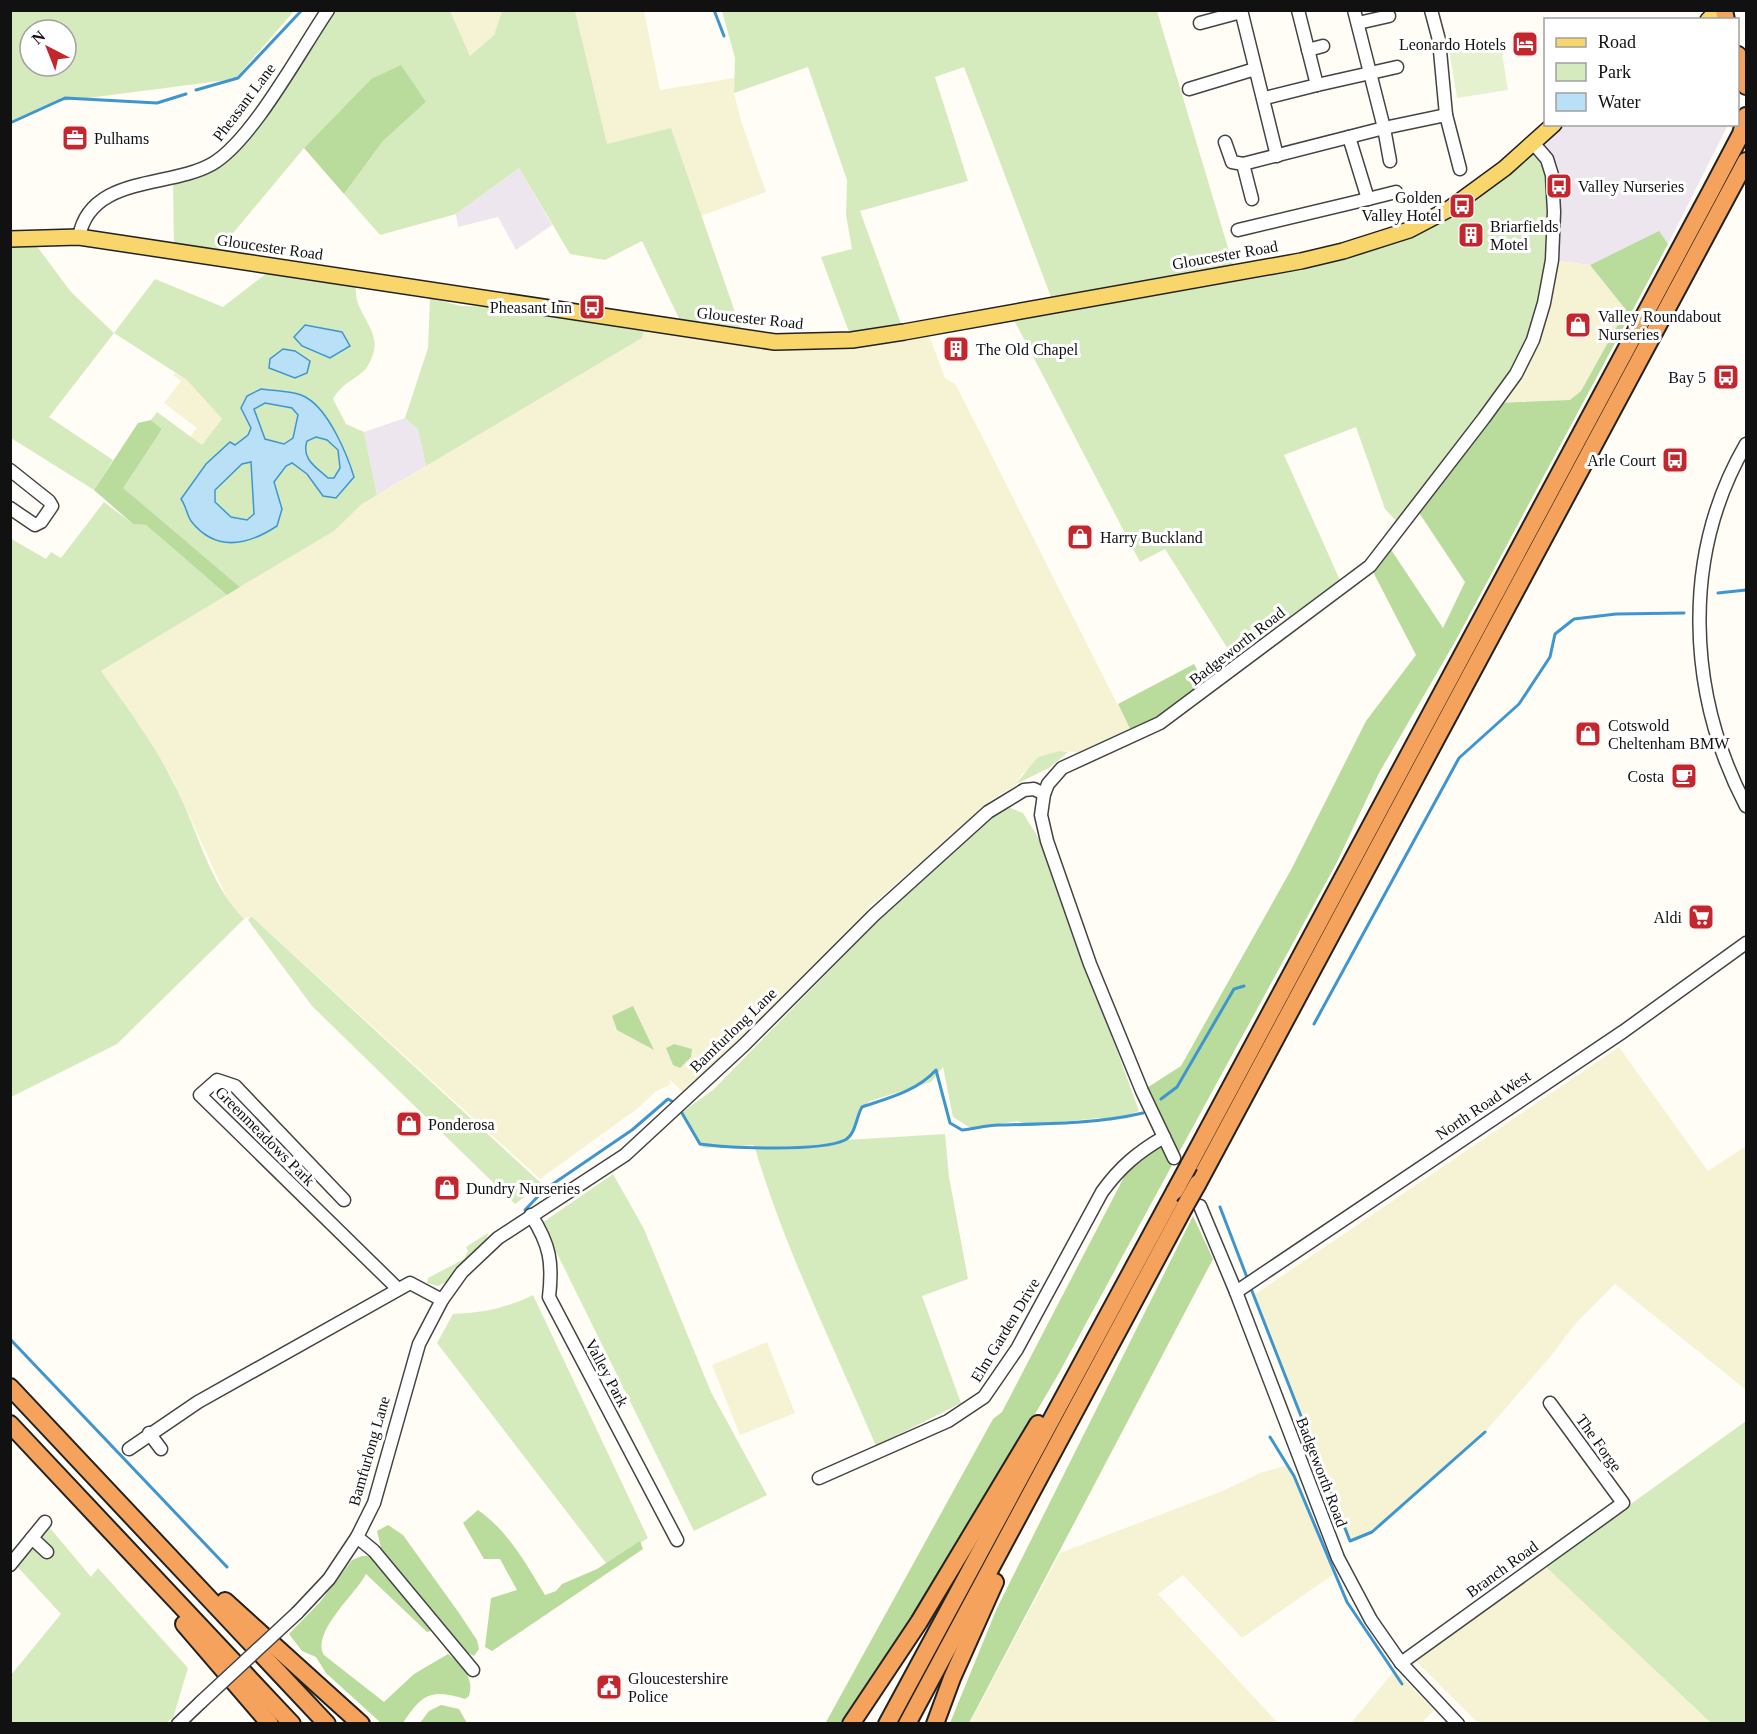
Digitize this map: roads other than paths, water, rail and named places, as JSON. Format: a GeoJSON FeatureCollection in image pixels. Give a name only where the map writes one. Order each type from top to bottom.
{"type":"FeatureCollection","features":[{"type":"Feature","properties":{"kind":"highway"},"geometry":{"type":"LineString","coordinates":[[1739,61],[1746,86]]}},
{"type":"Feature","properties":{"kind":"highway"},"geometry":{"type":"LineString","coordinates":[[887,1724],[1175,1191],[1181,1162],[1705,201],[1741,134],[1746,116]]}},
{"type":"Feature","properties":{"kind":"highway"},"geometry":{"type":"LineString","coordinates":[[907,1724],[1056,1448],[1193,1206],[1198,1183],[1746,161]]}},
{"type":"Feature","properties":{"kind":"highway"},"geometry":{"type":"LineString","coordinates":[[851,1724],[919,1622],[1125,1285]]}},
{"type":"Feature","properties":{"kind":"highway"},"geometry":{"type":"LineString","coordinates":[[10,1387],[327,1724]]}},
{"type":"Feature","properties":{"kind":"highway"},"geometry":{"type":"LineString","coordinates":[[10,1424],[291,1724]]}},
{"type":"Feature","properties":{"kind":"highway"},"geometry":{"type":"LineString","coordinates":[[935,1724],[952,1678],[1056,1448]]}},
{"type":"Feature","properties":{"kind":"highway"},"geometry":{"type":"LineString","coordinates":[[76,1494],[270,1724]]}},
{"type":"Feature","properties":{"kind":"highway"},"geometry":{"type":"LineString","coordinates":[[125,1509],[360,1724]]}},
{"type":"Feature","properties":{"kind":"main road","name":"Gloucester Road"},"geometry":{"type":"LineString","coordinates":[[10,239],[79,237],[744,338],[805,343],[852,340],[1301,261],[1375,242],[1409,230],[1449,210],[1534,144],[1552,126]]}},
{"type":"Feature","properties":{"kind":"street","name":"Pheasant Lane"},"geometry":{"type":"LineString","coordinates":[[79,237],[83,219],[108,197],[142,183],[194,172],[228,152],[246,131],[328,10]]}},
{"type":"Feature","properties":{"kind":"street"},"geometry":{"type":"LineString","coordinates":[[1298,10],[1317,85]]}},
{"type":"Feature","properties":{"kind":"street"},"geometry":{"type":"LineString","coordinates":[[1431,10],[1439,40],[1446,115],[1460,169]]}},
{"type":"Feature","properties":{"kind":"street"},"geometry":{"type":"LineString","coordinates":[[1200,23],[1241,11],[1255,69],[1265,98],[1277,156]]}},
{"type":"Feature","properties":{"kind":"street"},"geometry":{"type":"LineString","coordinates":[[1389,16],[1356,17],[1390,161]]}},
{"type":"Feature","properties":{"kind":"street"},"geometry":{"type":"LineString","coordinates":[[1308,50],[1323,46]]}},
{"type":"Feature","properties":{"kind":"street"},"geometry":{"type":"LineString","coordinates":[[1265,98],[1397,67]]}},
{"type":"Feature","properties":{"kind":"street"},"geometry":{"type":"LineString","coordinates":[[1189,89],[1255,69]]}},
{"type":"Feature","properties":{"kind":"street"},"geometry":{"type":"LineString","coordinates":[[1225,142],[1232,162],[1244,164],[1384,128],[1446,115]]}},
{"type":"Feature","properties":{"kind":"street"},"geometry":{"type":"LineString","coordinates":[[1349,137],[1368,199]]}},
{"type":"Feature","properties":{"kind":"street","name":"Badgeworth Road"},"geometry":{"type":"LineString","coordinates":[[1044,794],[1048,784],[1062,768],[1160,723],[1370,566],[1490,410],[1516,374],[1533,340],[1544,303],[1552,260],[1554,212],[1552,175],[1547,159],[1534,144]]}},
{"type":"Feature","properties":{"kind":"street"},"geometry":{"type":"LineString","coordinates":[[1244,164],[1252,200]]}},
{"type":"Feature","properties":{"kind":"street"},"geometry":{"type":"LineString","coordinates":[[1238,230],[1396,192]]}},
{"type":"Feature","properties":{"kind":"street"},"geometry":{"type":"LineString","coordinates":[[1746,444],[1725,487],[1711,532],[1702,579],[1699,623],[1702,674],[1712,721],[1728,769],[1746,806]]}},
{"type":"Feature","properties":{"kind":"street"},"geometry":{"type":"LineString","coordinates":[[10,470],[49,501],[52,506],[35,525],[10,508]]}},
{"type":"Feature","properties":{"kind":"street","name":"Bamfurlong Lane"},"geometry":{"type":"LineString","coordinates":[[178,1724],[297,1613],[329,1579],[357,1537],[374,1503],[419,1344],[442,1300],[462,1272],[498,1238],[531,1215],[592,1179],[625,1155],[744,1045],[874,915],[988,812],[1024,790],[1034,789],[1044,794]]}},
{"type":"Feature","properties":{"kind":"street"},"geometry":{"type":"LineString","coordinates":[[1044,794],[1041,815],[1047,841],[1090,964],[1164,1137],[1181,1162]]}},
{"type":"Feature","properties":{"kind":"street","name":"North Road West"},"geometry":{"type":"LineString","coordinates":[[1236,1292],[1624,1031],[1746,943]]}},
{"type":"Feature","properties":{"kind":"street","name":"Greenmeadows Park"},"geometry":{"type":"LineString","coordinates":[[344,1200],[235,1086],[218,1080],[200,1095],[398,1289]]}},
{"type":"Feature","properties":{"kind":"street","name":"Elm Garden Drive"},"geometry":{"type":"LineString","coordinates":[[819,1478],[948,1421],[984,1397],[1017,1348],[1102,1192],[1119,1169],[1136,1154],[1164,1137]]}},
{"type":"Feature","properties":{"kind":"street","name":"Badgeworth Road"},"geometry":{"type":"LineString","coordinates":[[1193,1206],[1236,1292],[1338,1558],[1371,1620],[1401,1663],[1458,1724]]}},
{"type":"Feature","properties":{"kind":"street","name":"Valley Park"},"geometry":{"type":"LineString","coordinates":[[531,1215],[548,1245],[551,1274],[549,1298],[677,1540]]}},
{"type":"Feature","properties":{"kind":"street"},"geometry":{"type":"LineString","coordinates":[[129,1449],[149,1433],[198,1402],[398,1289],[415,1283],[442,1300]]}},
{"type":"Feature","properties":{"kind":"street","name":"The Forge"},"geometry":{"type":"LineString","coordinates":[[1550,1403],[1623,1503]]}},
{"type":"Feature","properties":{"kind":"street"},"geometry":{"type":"LineString","coordinates":[[149,1433],[161,1449]]}},
{"type":"Feature","properties":{"kind":"street","name":"Branch Road"},"geometry":{"type":"LineString","coordinates":[[1401,1663],[1623,1503]]}},
{"type":"Feature","properties":{"kind":"street"},"geometry":{"type":"LineString","coordinates":[[10,1565],[45,1522]]}},
{"type":"Feature","properties":{"kind":"street"},"geometry":{"type":"LineString","coordinates":[[357,1537],[374,1551],[473,1670]]}},
{"type":"Feature","properties":{"kind":"street"},"geometry":{"type":"LineString","coordinates":[[32,1538],[47,1552]]}},
{"type":"Feature","properties":{"kind":"water"},"geometry":{"type":"Polygon","coordinates":[[[305,325],[342,332],[350,346],[330,358],[302,346],[294,337],[305,325]]]}},
{"type":"Feature","properties":{"kind":"water"},"geometry":{"type":"Polygon","coordinates":[[[283,349],[295,351],[310,361],[307,373],[295,378],[269,368],[270,359],[283,349]]]}},
{"type":"Feature","properties":{"kind":"water"},"geometry":{"type":"Polygon","coordinates":[[[261,389],[302,396],[315,404],[330,423],[342,445],[354,477],[336,498],[323,496],[307,474],[292,463],[286,466],[274,482],[282,509],[277,526],[255,538],[232,543],[222,542],[211,538],[191,521],[181,499],[206,464],[230,442],[235,445],[248,435],[251,428],[241,408],[247,396],[261,389]],[[265,403],[254,409],[265,439],[284,444],[293,438],[298,415],[292,408],[265,403]],[[316,437],[307,441],[308,458],[328,478],[334,478],[340,468],[338,450],[327,440],[316,437]],[[251,462],[242,464],[215,490],[215,502],[231,517],[247,520],[254,514],[251,462]]]}},
{"type":"Feature","properties":{"kind":"waterway"},"geometry":{"type":"LineString","coordinates":[[196,90],[238,78],[302,10]]}},
{"type":"Feature","properties":{"kind":"waterway"},"geometry":{"type":"LineString","coordinates":[[714,10],[724,36]]}},
{"type":"Feature","properties":{"kind":"waterway"},"geometry":{"type":"LineString","coordinates":[[10,123],[65,98],[157,103],[186,94]]}},
{"type":"Feature","properties":{"kind":"waterway"},"geometry":{"type":"LineString","coordinates":[[1718,593],[1746,590]]}},
{"type":"Feature","properties":{"kind":"waterway"},"geometry":{"type":"LineString","coordinates":[[1314,1024],[1459,758],[1519,704],[1550,657],[1555,634],[1574,619],[1616,614],[1684,613]]}},
{"type":"Feature","properties":{"kind":"waterway"},"geometry":{"type":"LineString","coordinates":[[1161,1099],[1177,1087],[1234,989],[1244,986]]}},
{"type":"Feature","properties":{"kind":"waterway"},"geometry":{"type":"LineString","coordinates":[[679,1108],[700,1144],[774,1148],[833,1144],[849,1137],[854,1130],[862,1107],[911,1089],[936,1070],[950,1123],[962,1130],[994,1125],[1089,1121],[1143,1113]]}},
{"type":"Feature","properties":{"kind":"waterway"},"geometry":{"type":"LineString","coordinates":[[525,1210],[544,1190],[632,1130],[668,1099],[675,1103]]}},
{"type":"Feature","properties":{"kind":"waterway"},"geometry":{"type":"LineString","coordinates":[[1220,1207],[1248,1280]]}},
{"type":"Feature","properties":{"kind":"waterway"},"geometry":{"type":"LineString","coordinates":[[1250,1286],[1350,1541],[1372,1532],[1485,1432]]}},
{"type":"Feature","properties":{"kind":"waterway"},"geometry":{"type":"LineString","coordinates":[[10,1339],[227,1567]]}},
{"type":"Feature","properties":{"kind":"waterway"},"geometry":{"type":"LineString","coordinates":[[1270,1437],[1294,1476],[1347,1602],[1402,1684]]}},
{"type":"Feature","properties":{"kind":"place","name":"Leonardo Hotels"},"geometry":{"type":"Point","coordinates":[1525,44]}},
{"type":"Feature","properties":{"kind":"place","name":"Pulhams"},"geometry":{"type":"Point","coordinates":[75,138]}},
{"type":"Feature","properties":{"kind":"place","name":"Valley Nurseries"},"geometry":{"type":"Point","coordinates":[1559,186]}},
{"type":"Feature","properties":{"kind":"place","name":"Golden Valley Hotel"},"geometry":{"type":"Point","coordinates":[1462,206]}},
{"type":"Feature","properties":{"kind":"place","name":"Briarfields Motel"},"geometry":{"type":"Point","coordinates":[1471,235]}},
{"type":"Feature","properties":{"kind":"place","name":"Pheasant Inn"},"geometry":{"type":"Point","coordinates":[592,307]}},
{"type":"Feature","properties":{"kind":"place","name":"Valley Roundabout Nurseries"},"geometry":{"type":"Point","coordinates":[1578,325]}},
{"type":"Feature","properties":{"kind":"place","name":"The Old Chapel"},"geometry":{"type":"Point","coordinates":[956,349]}},
{"type":"Feature","properties":{"kind":"place","name":"Bay 5"},"geometry":{"type":"Point","coordinates":[1726,377]}},
{"type":"Feature","properties":{"kind":"place","name":"Arle Court"},"geometry":{"type":"Point","coordinates":[1675,460]}},
{"type":"Feature","properties":{"kind":"place","name":"Harry Buckland"},"geometry":{"type":"Point","coordinates":[1080,537]}},
{"type":"Feature","properties":{"kind":"place","name":"Cotswold Cheltenham BMW"},"geometry":{"type":"Point","coordinates":[1588,734]}},
{"type":"Feature","properties":{"kind":"place","name":"Costa"},"geometry":{"type":"Point","coordinates":[1684,776]}},
{"type":"Feature","properties":{"kind":"place","name":"Aldi"},"geometry":{"type":"Point","coordinates":[1701,917]}},
{"type":"Feature","properties":{"kind":"place","name":"Ponderosa"},"geometry":{"type":"Point","coordinates":[409,1124]}},
{"type":"Feature","properties":{"kind":"place","name":"Dundry Nurseries"},"geometry":{"type":"Point","coordinates":[447,1188]}},
{"type":"Feature","properties":{"kind":"place","name":"Gloucestershire Police"},"geometry":{"type":"Point","coordinates":[609,1687]}}]}
